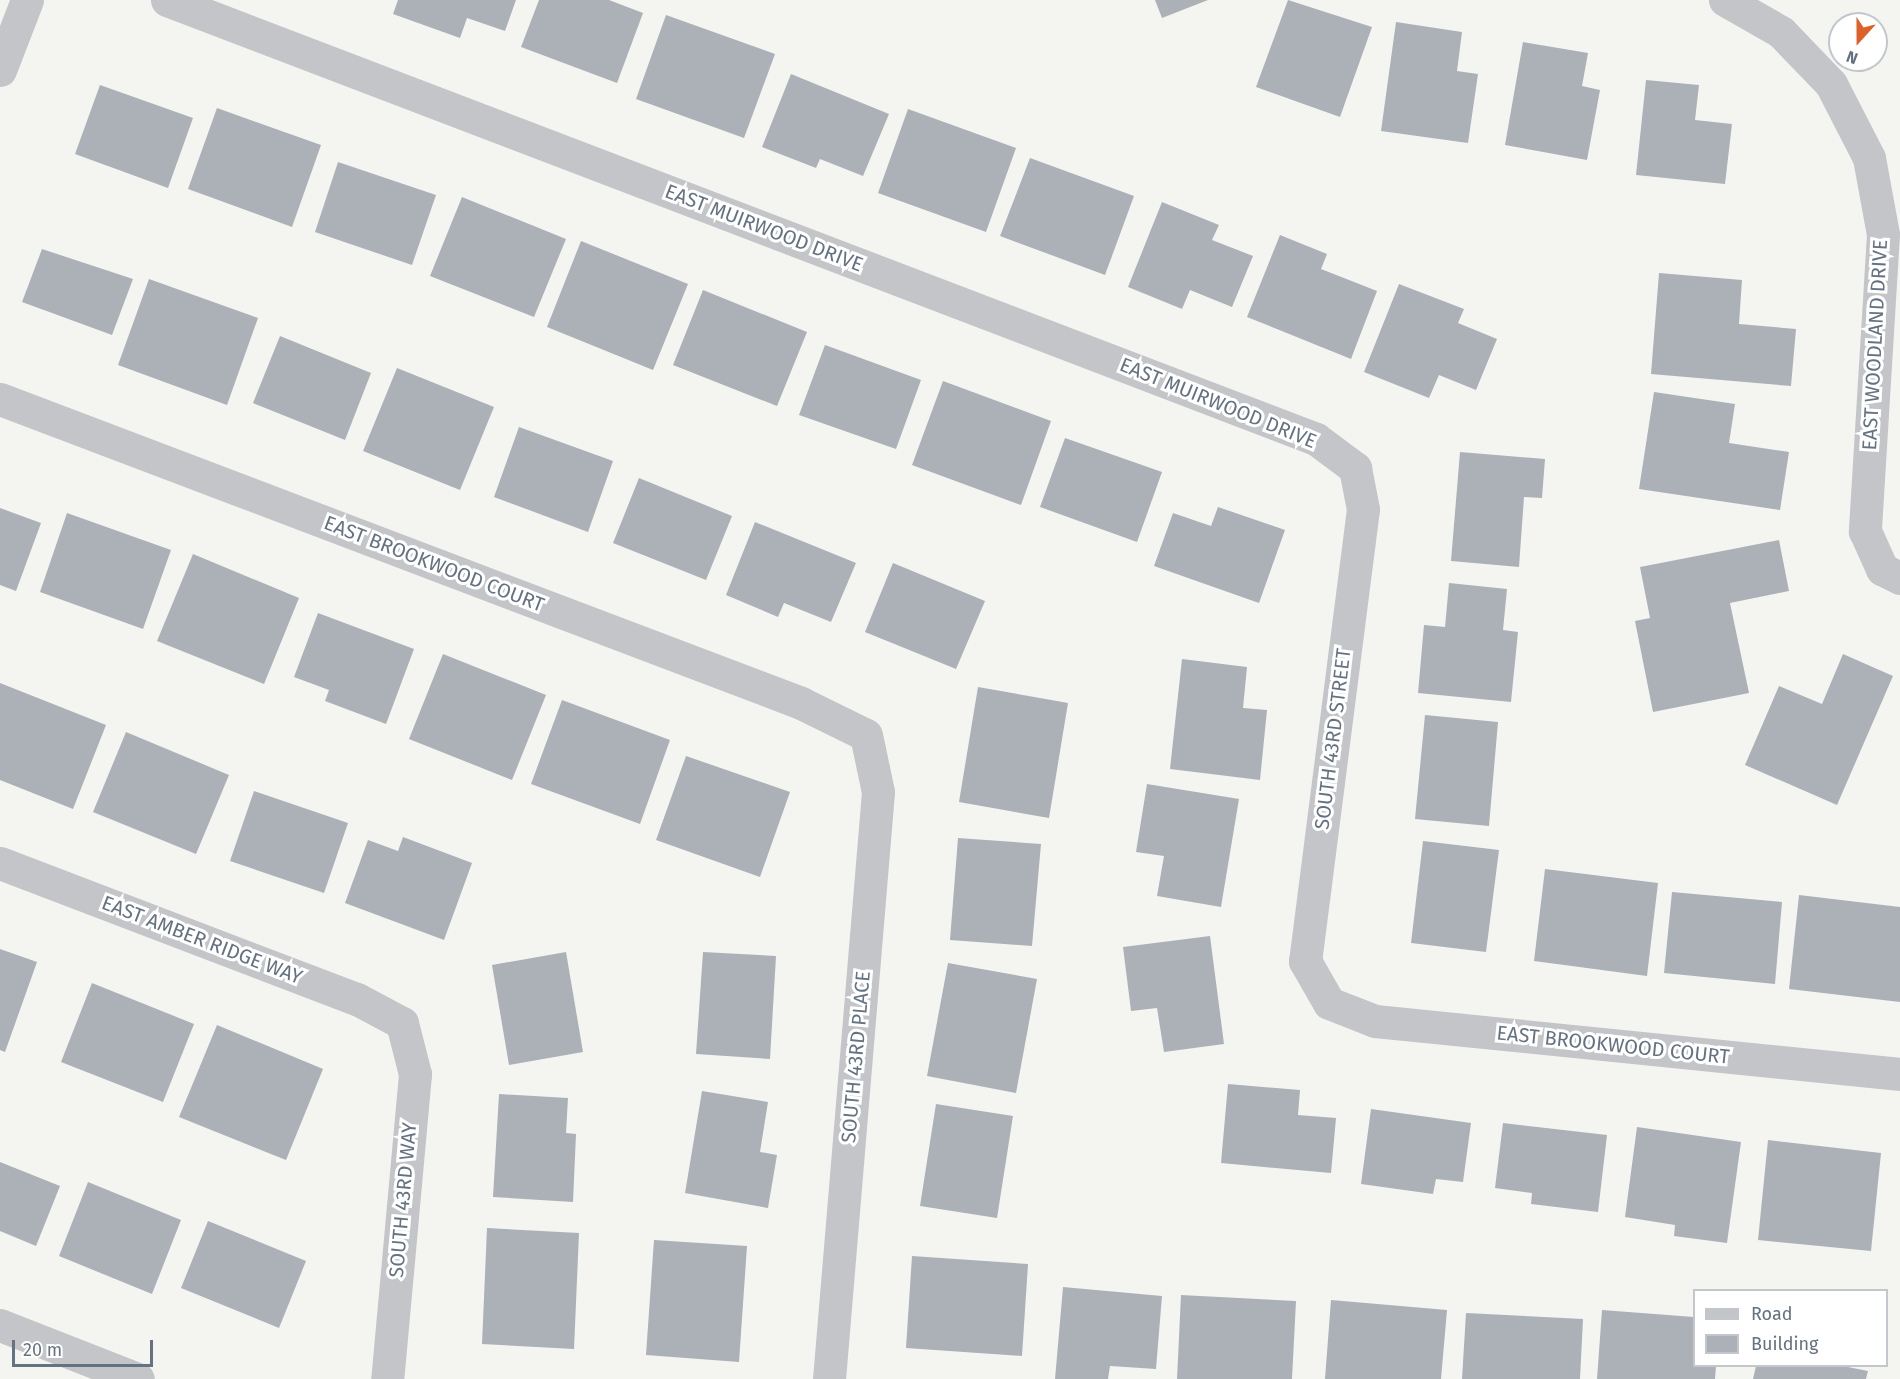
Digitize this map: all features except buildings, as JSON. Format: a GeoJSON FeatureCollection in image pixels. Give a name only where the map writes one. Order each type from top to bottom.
{"type":"FeatureCollection","features":[{"type":"Feature","properties":{"kind":"street"},"geometry":{"type":"LineString","coordinates":[[0,70],[27,0]]}},
{"type":"Feature","properties":{"kind":"street","name":"EAST MUIRWOOD DRIVE"},"geometry":{"type":"LineString","coordinates":[[167,0],[1316,439],[1355,468]]}},
{"type":"Feature","properties":{"kind":"street","name":"EAST WOODLAND DRIVE"},"geometry":{"type":"LineString","coordinates":[[1725,0],[1781,32],[1831,84],[1869,158],[1882,234],[1865,531],[1891,574]]}},
{"type":"Feature","properties":{"kind":"street","name":"EAST BROOKWOOD COURT"},"geometry":{"type":"LineString","coordinates":[[0,399],[801,703],[866,735]]}},
{"type":"Feature","properties":{"kind":"street","name":"SOUTH 43RD STREET"},"geometry":{"type":"LineString","coordinates":[[1329,1004],[1305,961],[1363,509],[1355,468]]}},
{"type":"Feature","properties":{"kind":"street","name":"SOUTH 43RD PLACE"},"geometry":{"type":"LineString","coordinates":[[829,1379],[878,792],[866,735]]}},
{"type":"Feature","properties":{"kind":"street","name":"EAST AMBER RIDGE WAY"},"geometry":{"type":"LineString","coordinates":[[0,863],[357,999],[402,1023]]}},
{"type":"Feature","properties":{"kind":"street","name":"EAST BROOKWOOD COURT"},"geometry":{"type":"LineString","coordinates":[[1329,1004],[1375,1022],[1900,1074]]}},
{"type":"Feature","properties":{"kind":"street","name":"SOUTH 43RD WAY"},"geometry":{"type":"LineString","coordinates":[[387,1379],[415,1074],[402,1023]]}},
{"type":"Feature","properties":{"kind":"street"},"geometry":{"type":"LineString","coordinates":[[0,1325],[138,1379]]}}]}
